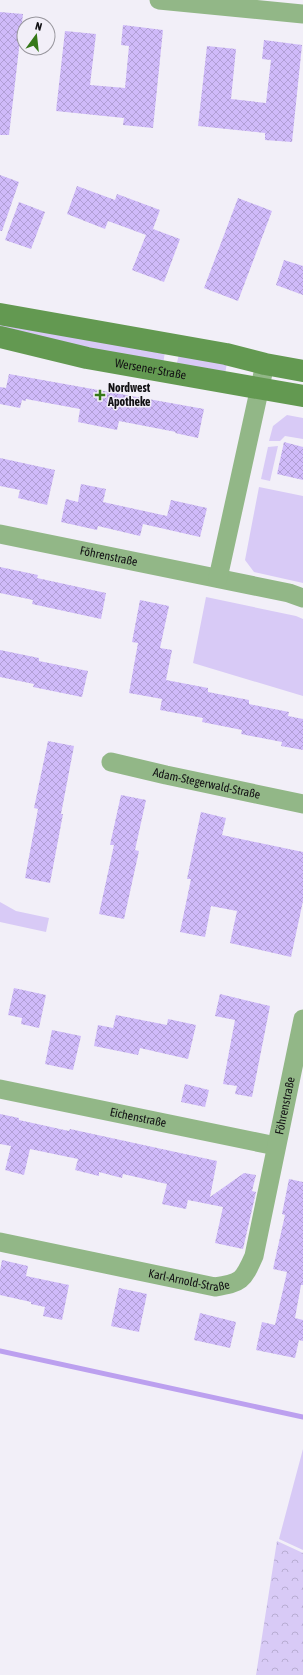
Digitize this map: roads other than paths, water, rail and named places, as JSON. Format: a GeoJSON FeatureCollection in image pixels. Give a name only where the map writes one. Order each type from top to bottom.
{"type":"FeatureCollection","features":[{"type":"Feature","properties":{"kind":"main road"},"geometry":{"type":"LineString","coordinates":[[0,314],[226,354],[265,364],[303,371]]}},
{"type":"Feature","properties":{"kind":"main road","name":"Wersener Straße"},"geometry":{"type":"LineString","coordinates":[[0,338],[87,358],[303,396]]}},
{"type":"Feature","properties":{"kind":"street"},"geometry":{"type":"LineString","coordinates":[[159,0],[303,14]]}},
{"type":"Feature","properties":{"kind":"street"},"geometry":{"type":"LineString","coordinates":[[218,578],[265,364]]}},
{"type":"Feature","properties":{"kind":"street","name":"Föhrenstraße"},"geometry":{"type":"LineString","coordinates":[[0,534],[290,593],[303,598]]}},
{"type":"Feature","properties":{"kind":"street","name":"Adam-Stegerwald-Straße"},"geometry":{"type":"LineString","coordinates":[[111,762],[166,776],[303,804]]}},
{"type":"Feature","properties":{"kind":"street","name":"Föhrenstraße"},"geometry":{"type":"LineString","coordinates":[[276,1146],[303,1019]]}},
{"type":"Feature","properties":{"kind":"street","name":"Eichenstraße"},"geometry":{"type":"LineString","coordinates":[[0,1089],[276,1146]]}},
{"type":"Feature","properties":{"kind":"street","name":"Karl-Arnold-Straße"},"geometry":{"type":"LineString","coordinates":[[0,1242],[215,1287],[234,1284],[246,1273],[254,1256],[276,1146]]}},
{"type":"Feature","properties":{"kind":"waterway"},"geometry":{"type":"LineString","coordinates":[[0,1351],[303,1417]]}},
{"type":"Feature","properties":{"kind":"place","name":"Nordwest Apotheke"},"geometry":{"type":"Point","coordinates":[100,395]}}]}
